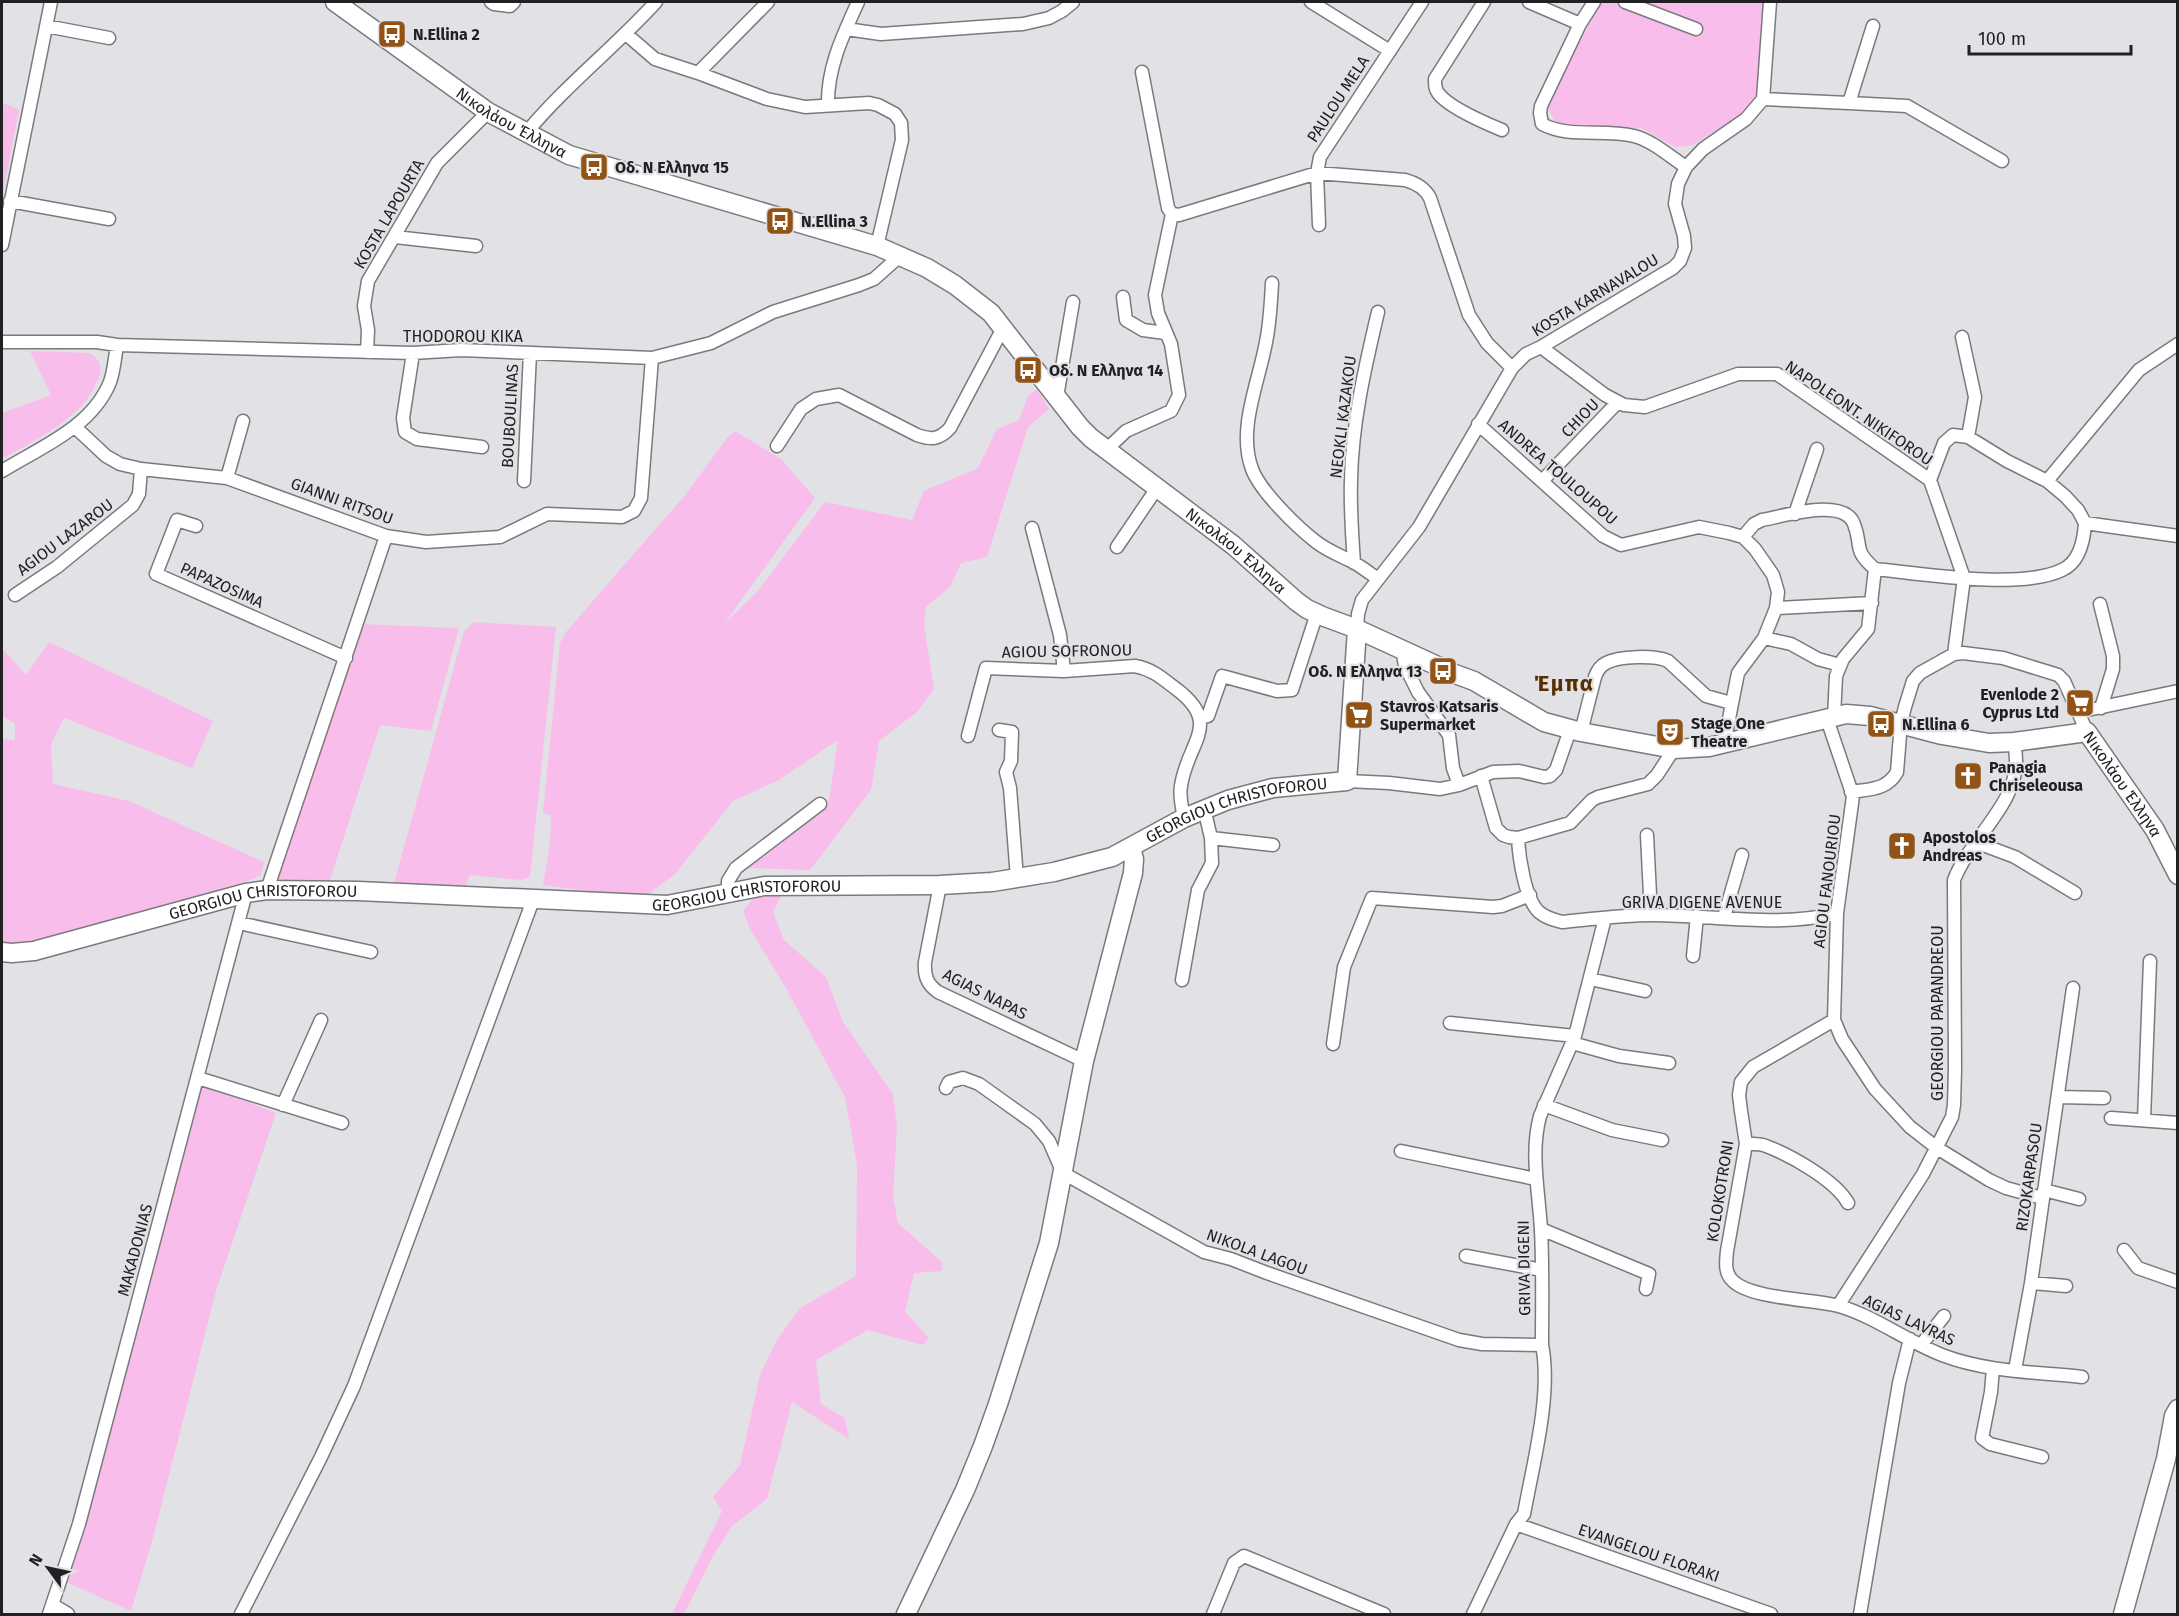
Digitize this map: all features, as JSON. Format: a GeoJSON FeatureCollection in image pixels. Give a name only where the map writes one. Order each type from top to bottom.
{"type":"FeatureCollection","features":[{"type":"Feature","properties":{"kind":"street"},"geometry":{"type":"LineString","coordinates":[[2,245],[51,2]]}},
{"type":"Feature","properties":{"kind":"street","name":"Νικολάου Έλληνα"},"geometry":{"type":"LineString","coordinates":[[335,2],[488,112],[569,155],[877,246],[927,268],[984,306],[1004,328],[1080,427],[1106,450],[1233,545],[1296,601],[1317,613],[1474,681],[1539,720],[1575,731],[1674,749],[1709,747],[1830,718],[1858,714],[1967,740],[1989,743],[2087,732],[2155,830],[2178,875]]}},
{"type":"Feature","properties":{"kind":"street"},"geometry":{"type":"LineString","coordinates":[[491,2],[510,6],[514,2]]}},
{"type":"Feature","properties":{"kind":"street"},"geometry":{"type":"LineString","coordinates":[[527,132],[547,109],[626,34],[656,2]]}},
{"type":"Feature","properties":{"kind":"street"},"geometry":{"type":"LineString","coordinates":[[698,73],[768,2]]}},
{"type":"Feature","properties":{"kind":"street"},"geometry":{"type":"LineString","coordinates":[[828,105],[829,80],[856,2]]}},
{"type":"Feature","properties":{"kind":"street"},"geometry":{"type":"LineString","coordinates":[[846,29],[881,34],[1023,24],[1049,18],[1072,2]]}},
{"type":"Feature","properties":{"kind":"street"},"geometry":{"type":"LineString","coordinates":[[1311,2],[1390,51]]}},
{"type":"Feature","properties":{"kind":"street","name":"PAULOU MELA"},"geometry":{"type":"LineString","coordinates":[[1319,225],[1317,173],[1320,157],[1422,2]]}},
{"type":"Feature","properties":{"kind":"street"},"geometry":{"type":"LineString","coordinates":[[1484,2],[1435,79],[1435,88],[1439,95],[1464,112],[1503,130]]}},
{"type":"Feature","properties":{"kind":"street"},"geometry":{"type":"LineString","coordinates":[[1529,2],[1580,24]]}},
{"type":"Feature","properties":{"kind":"street"},"geometry":{"type":"LineString","coordinates":[[1594,2],[1580,24],[1541,106],[1542,124],[1558,131],[1633,136],[1653,145],[1686,167]]}},
{"type":"Feature","properties":{"kind":"street"},"geometry":{"type":"LineString","coordinates":[[1625,2],[1696,29]]}},
{"type":"Feature","properties":{"kind":"street"},"geometry":{"type":"LineString","coordinates":[[1770,2],[1763,99],[1907,106],[2002,161]]}},
{"type":"Feature","properties":{"kind":"street"},"geometry":{"type":"LineString","coordinates":[[46,26],[109,38]]}},
{"type":"Feature","properties":{"kind":"street"},"geometry":{"type":"LineString","coordinates":[[1849,103],[1873,26]]}},
{"type":"Feature","properties":{"kind":"street"},"geometry":{"type":"LineString","coordinates":[[626,34],[654,59],[767,99],[806,107],[870,103],[895,114],[901,123],[903,140],[877,246]]}},
{"type":"Feature","properties":{"kind":"street"},"geometry":{"type":"LineString","coordinates":[[1106,450],[1126,431],[1171,411],[1179,395],[1171,344],[1158,313],[1155,295],[1172,214],[1168,208],[1142,72]]}},
{"type":"Feature","properties":{"kind":"street","name":"KOSTA KARNAVALOU"},"geometry":{"type":"LineString","coordinates":[[1357,629],[1362,600],[1419,527],[1512,368],[1526,354],[1677,265],[1683,254],[1685,243],[1676,212],[1675,194],[1679,179],[1686,167],[1709,144],[1746,119],[1763,99]]}},
{"type":"Feature","properties":{"kind":"street","name":"KOSTA LAPOURTA"},"geometry":{"type":"LineString","coordinates":[[367,352],[365,293],[368,281],[437,163],[488,112]]}},
{"type":"Feature","properties":{"kind":"street"},"geometry":{"type":"LineString","coordinates":[[1172,214],[1179,215],[1317,173],[1405,180],[1422,188],[1430,198],[1469,315],[1487,343],[1512,368]]}},
{"type":"Feature","properties":{"kind":"street"},"geometry":{"type":"LineString","coordinates":[[10,201],[109,219]]}},
{"type":"Feature","properties":{"kind":"street"},"geometry":{"type":"LineString","coordinates":[[395,237],[476,246]]}},
{"type":"Feature","properties":{"kind":"street","name":"THODOROU KIKA"},"geometry":{"type":"LineString","coordinates":[[2,342],[97,342],[117,345],[413,353],[461,350],[652,358],[711,343],[773,312],[860,285],[874,279],[901,255]]}},
{"type":"Feature","properties":{"kind":"street"},"geometry":{"type":"LineString","coordinates":[[1272,283],[1266,343],[1248,419],[1247,441],[1251,468],[1269,494],[1300,529],[1326,549],[1354,563],[1378,579]]}},
{"type":"Feature","properties":{"kind":"street"},"geometry":{"type":"LineString","coordinates":[[1123,297],[1126,320],[1143,330],[1165,333]]}},
{"type":"Feature","properties":{"kind":"street"},"geometry":{"type":"LineString","coordinates":[[1057,397],[1073,302]]}},
{"type":"Feature","properties":{"kind":"street","name":"NEOKLI KAZAKOU"},"geometry":{"type":"LineString","coordinates":[[1354,563],[1351,478],[1353,443],[1367,358],[1378,312]]}},
{"type":"Feature","properties":{"kind":"street"},"geometry":{"type":"LineString","coordinates":[[777,446],[801,408],[816,399],[839,394],[916,435],[928,439],[937,438],[950,428],[1004,328]]}},
{"type":"Feature","properties":{"kind":"street"},"geometry":{"type":"LineString","coordinates":[[1962,337],[1975,397],[1968,437]]}},
{"type":"Feature","properties":{"kind":"street"},"geometry":{"type":"LineString","coordinates":[[2047,481],[2139,369],[2178,344]]}},
{"type":"Feature","properties":{"kind":"street"},"geometry":{"type":"LineString","coordinates":[[2,471],[75,427],[96,407],[111,381],[117,345]]}},
{"type":"Feature","properties":{"kind":"street","name":"NAPOLEONT. NIKIFOROU"},"geometry":{"type":"LineString","coordinates":[[1541,347],[1617,403],[1645,407],[1738,374],[1777,374],[1930,480],[1964,578],[1954,654]]}},
{"type":"Feature","properties":{"kind":"street","name":"BOUBOULINAS"},"geometry":{"type":"LineString","coordinates":[[524,481],[530,352]]}},
{"type":"Feature","properties":{"kind":"street"},"geometry":{"type":"LineString","coordinates":[[413,353],[403,418],[405,432],[417,439],[482,447]]}},
{"type":"Feature","properties":{"kind":"street","name":"GIANNI RITSOU"},"geometry":{"type":"LineString","coordinates":[[75,427],[106,456],[120,464],[141,469],[227,478],[386,536],[426,542],[500,537],[547,514],[622,518],[634,511],[641,498],[652,358]]}},
{"type":"Feature","properties":{"kind":"street","name":"CHIOU"},"geometry":{"type":"LineString","coordinates":[[1542,481],[1617,403]]}},
{"type":"Feature","properties":{"kind":"street"},"geometry":{"type":"LineString","coordinates":[[227,478],[243,421]]}},
{"type":"Feature","properties":{"kind":"street","name":"ANDREA TOULOUPOU"},"geometry":{"type":"LineString","coordinates":[[1478,424],[1603,536],[1621,545],[1699,526],[1743,537]]}},
{"type":"Feature","properties":{"kind":"street"},"geometry":{"type":"LineString","coordinates":[[1724,744],[1738,673],[1764,638],[1776,608],[1778,592],[1773,575],[1755,549],[1743,537],[1758,521],[1828,509],[1836,510],[1850,518],[1854,526],[1858,550],[1875,569],[1964,578],[2011,579],[2045,575],[2062,571],[2074,561],[2079,552],[2085,523],[2078,510],[2065,496],[2047,481],[2007,461],[1968,437],[1953,435],[1944,443],[1930,480]]}},
{"type":"Feature","properties":{"kind":"street"},"geometry":{"type":"LineString","coordinates":[[1796,514],[1816,449]]}},
{"type":"Feature","properties":{"kind":"street","name":"AGIOU LAZAROU"},"geometry":{"type":"LineString","coordinates":[[15,595],[57,567],[133,505],[138,494],[141,469]]}},
{"type":"Feature","properties":{"kind":"street"},"geometry":{"type":"LineString","coordinates":[[1117,547],[1157,488]]}},
{"type":"Feature","properties":{"kind":"street","name":"PAPAZOSIMA"},"geometry":{"type":"LineString","coordinates":[[196,526],[177,520],[156,574],[346,658]]}},
{"type":"Feature","properties":{"kind":"street"},"geometry":{"type":"LineString","coordinates":[[2085,523],[2178,536]]}},
{"type":"Feature","properties":{"kind":"street"},"geometry":{"type":"LineString","coordinates":[[1032,528],[1060,635],[1064,671]]}},
{"type":"Feature","properties":{"kind":"street"},"geometry":{"type":"LineString","coordinates":[[267,890],[386,536]]}},
{"type":"Feature","properties":{"kind":"street"},"geometry":{"type":"LineString","coordinates":[[1830,718],[1836,676],[1840,665],[1868,629],[1875,569]]}},
{"type":"Feature","properties":{"kind":"street"},"geometry":{"type":"LineString","coordinates":[[1776,608],[1872,603]]}},
{"type":"Feature","properties":{"kind":"street"},"geometry":{"type":"LineString","coordinates":[[2100,604],[2113,656],[2113,669],[2101,708]]}},
{"type":"Feature","properties":{"kind":"street"},"geometry":{"type":"LineString","coordinates":[[1184,818],[1180,794],[1181,784],[1195,744],[1200,718],[1208,716],[1222,676],[1277,691],[1292,690],[1317,613]]}},
{"type":"Feature","properties":{"kind":"street"},"geometry":{"type":"LineString","coordinates":[[1347,781],[1357,629]]}},
{"type":"Feature","properties":{"kind":"street"},"geometry":{"type":"LineString","coordinates":[[1764,638],[1791,644],[1818,659],[1840,665]]}},
{"type":"Feature","properties":{"kind":"street"},"geometry":{"type":"LineString","coordinates":[[1402,649],[1405,666],[1418,692],[1449,735],[1458,786]]}},
{"type":"Feature","properties":{"kind":"street"},"geometry":{"type":"LineString","coordinates":[[1851,792],[1879,788],[1893,779],[1897,772],[1901,723],[1916,676],[1954,654],[2003,658],[2058,675],[2064,681],[2087,732]]}},
{"type":"Feature","properties":{"kind":"street"},"geometry":{"type":"LineString","coordinates":[[1575,731],[1594,677],[1598,670],[1609,662],[1648,657],[1661,658],[1706,696],[1731,703]]}},
{"type":"Feature","properties":{"kind":"street","name":"AGIOU SOFRONOU"},"geometry":{"type":"LineString","coordinates":[[968,736],[986,668],[1064,671],[1135,666],[1145,668],[1153,671],[1187,696],[1195,706],[1200,718]]}},
{"type":"Feature","properties":{"kind":"street"},"geometry":{"type":"LineString","coordinates":[[2078,712],[2178,691]]}},
{"type":"Feature","properties":{"kind":"street","name":"AGIOU FANOURIOU"},"geometry":{"type":"LineString","coordinates":[[1830,718],[1853,806],[1837,913],[1834,1020],[1842,1039],[1880,1095],[1910,1127],[1937,1148],[2006,1188],[2079,1199]]}},
{"type":"Feature","properties":{"kind":"street"},"geometry":{"type":"LineString","coordinates":[[999,730],[1012,732],[1011,761],[1006,772],[1010,788],[1017,878]]}},
{"type":"Feature","properties":{"kind":"street","name":"GEORGIOU CHRISTOFOROU"},"geometry":{"type":"LineString","coordinates":[[2,952],[34,951],[246,893],[267,890],[358,891],[667,905],[782,885],[940,885],[1017,878],[1112,857],[1204,808],[1273,788],[1347,781],[1440,789],[1458,786],[1493,772],[1519,771],[1544,777],[1550,776],[1556,770],[1575,731]]}},
{"type":"Feature","properties":{"kind":"street","name":"GEORGIOU PAPANDREOU"},"geometry":{"type":"LineString","coordinates":[[1838,1306],[1923,1174],[1947,1128],[1954,1105],[1954,880],[1964,857],[2006,798],[2013,780],[2016,762],[2014,742]]}},
{"type":"Feature","properties":{"kind":"street"},"geometry":{"type":"LineString","coordinates":[[1481,776],[1496,828],[1503,835],[1518,838],[1570,823],[1592,800],[1598,797],[1648,784],[1657,775],[1674,749]]}},
{"type":"Feature","properties":{"kind":"street"},"geometry":{"type":"LineString","coordinates":[[728,893],[728,881],[736,868],[820,804]]}},
{"type":"Feature","properties":{"kind":"street"},"geometry":{"type":"LineString","coordinates":[[1182,980],[1198,890],[1212,863],[1211,838],[1204,808]]}},
{"type":"Feature","properties":{"kind":"street"},"geometry":{"type":"LineString","coordinates":[[1647,835],[1651,915]]}},
{"type":"Feature","properties":{"kind":"street"},"geometry":{"type":"LineString","coordinates":[[1211,838],[1273,845]]}},
{"type":"Feature","properties":{"kind":"street","name":"GRIVA DIGENE AVENUE"},"geometry":{"type":"LineString","coordinates":[[1518,838],[1519,857],[1530,895],[1538,911],[1553,920],[1562,922],[1651,915],[1784,920],[1822,917],[1837,913]]}},
{"type":"Feature","properties":{"kind":"street"},"geometry":{"type":"LineString","coordinates":[[1975,842],[2015,857],[2075,893]]}},
{"type":"Feature","properties":{"kind":"street"},"geometry":{"type":"LineString","coordinates":[[906,1614],[965,1490],[998,1404],[1049,1243],[1084,1061],[1133,873],[1134,858],[1131,848]]}},
{"type":"Feature","properties":{"kind":"street"},"geometry":{"type":"LineString","coordinates":[[1724,917],[1742,855]]}},
{"type":"Feature","properties":{"kind":"street","name":"AGIAS NAPAS"},"geometry":{"type":"LineString","coordinates":[[940,885],[925,962],[925,973],[931,986],[938,992],[1084,1061]]}},
{"type":"Feature","properties":{"kind":"street","name":"MAKADONIAS"},"geometry":{"type":"LineString","coordinates":[[51,1610],[80,1524],[246,893]]}},
{"type":"Feature","properties":{"kind":"street"},"geometry":{"type":"LineString","coordinates":[[1333,1044],[1344,967],[1372,897],[1493,907],[1502,906],[1530,895]]}},
{"type":"Feature","properties":{"kind":"street"},"geometry":{"type":"LineString","coordinates":[[241,1614],[321,1457],[354,1386],[533,900]]}},
{"type":"Feature","properties":{"kind":"street"},"geometry":{"type":"LineString","coordinates":[[1693,956],[1697,916]]}},
{"type":"Feature","properties":{"kind":"street","name":"GRIVA DIGENI"},"geometry":{"type":"LineString","coordinates":[[1473,1614],[1516,1524],[1524,1514],[1544,1400],[1541,1229],[1536,1179],[1537,1128],[1544,1105],[1573,1039],[1605,918]]}},
{"type":"Feature","properties":{"kind":"street"},"geometry":{"type":"LineString","coordinates":[[239,923],[370,952]]}},
{"type":"Feature","properties":{"kind":"street"},"geometry":{"type":"LineString","coordinates":[[2144,1120],[2150,961]]}},
{"type":"Feature","properties":{"kind":"street"},"geometry":{"type":"LineString","coordinates":[[1590,979],[1645,991]]}},
{"type":"Feature","properties":{"kind":"street","name":"RIZOKARPASOU"},"geometry":{"type":"LineString","coordinates":[[2015,1370],[2031,1282],[2073,988]]}},
{"type":"Feature","properties":{"kind":"street"},"geometry":{"type":"LineString","coordinates":[[284,1105],[321,1020]]}},
{"type":"Feature","properties":{"kind":"street","name":"KOLOKOTRONI"},"geometry":{"type":"LineString","coordinates":[[1728,1275],[1727,1251],[1746,1144],[1739,1095],[1741,1082],[1753,1067],[1834,1020]]}},
{"type":"Feature","properties":{"kind":"street"},"geometry":{"type":"LineString","coordinates":[[1450,1023],[1573,1039],[1619,1056],[1669,1063]]}},
{"type":"Feature","properties":{"kind":"street"},"geometry":{"type":"LineString","coordinates":[[198,1078],[342,1123]]}},
{"type":"Feature","properties":{"kind":"street"},"geometry":{"type":"LineString","coordinates":[[946,1088],[949,1082],[963,1078],[979,1084],[1035,1124],[1050,1141],[1063,1173]]}},
{"type":"Feature","properties":{"kind":"street"},"geometry":{"type":"LineString","coordinates":[[2058,1097],[2104,1098]]}},
{"type":"Feature","properties":{"kind":"street"},"geometry":{"type":"LineString","coordinates":[[1544,1105],[1612,1130],[1662,1140]]}},
{"type":"Feature","properties":{"kind":"street"},"geometry":{"type":"LineString","coordinates":[[2111,1118],[2178,1123]]}},
{"type":"Feature","properties":{"kind":"street"},"geometry":{"type":"LineString","coordinates":[[1746,1144],[1763,1144],[1811,1170],[1838,1189],[1848,1203]]}},
{"type":"Feature","properties":{"kind":"street"},"geometry":{"type":"LineString","coordinates":[[1401,1151],[1536,1179]]}},
{"type":"Feature","properties":{"kind":"street","name":"NIKOLA LAGOU"},"geometry":{"type":"LineString","coordinates":[[1063,1173],[1204,1252],[1231,1259],[1459,1340],[1482,1344],[1542,1345]]}},
{"type":"Feature","properties":{"kind":"street"},"geometry":{"type":"LineString","coordinates":[[1541,1229],[1649,1274],[1646,1289]]}},
{"type":"Feature","properties":{"kind":"street"},"geometry":{"type":"LineString","coordinates":[[2124,1250],[2138,1268],[2178,1282]]}},
{"type":"Feature","properties":{"kind":"street"},"geometry":{"type":"LineString","coordinates":[[1466,1256],[1542,1270]]}},
{"type":"Feature","properties":{"kind":"street","name":"AGIAS LAVRAS"},"geometry":{"type":"LineString","coordinates":[[1728,1275],[1732,1281],[1747,1289],[1838,1306],[1963,1362],[1993,1368],[2082,1377]]}},
{"type":"Feature","properties":{"kind":"street"},"geometry":{"type":"LineString","coordinates":[[2031,1282],[2066,1286]]}},
{"type":"Feature","properties":{"kind":"street"},"geometry":{"type":"LineString","coordinates":[[1860,1614],[1899,1383],[1916,1342],[1944,1316]]}},
{"type":"Feature","properties":{"kind":"street"},"geometry":{"type":"LineString","coordinates":[[1993,1368],[1982,1438],[1984,1442],[2042,1457]]}},
{"type":"Feature","properties":{"kind":"street"},"geometry":{"type":"LineString","coordinates":[[2123,1614],[2172,1459],[2174,1416],[2178,1409]]}},
{"type":"Feature","properties":{"kind":"street","name":"EVANGELOU FLORAKI"},"geometry":{"type":"LineString","coordinates":[[1516,1524],[1771,1614]]}},
{"type":"Feature","properties":{"kind":"street"},"geometry":{"type":"LineString","coordinates":[[1213,1614],[1234,1563],[1244,1556],[1384,1614]]}},
{"type":"Feature","properties":{"kind":"street"},"geometry":{"type":"LineString","coordinates":[[51,1610],[68,1614]]}},
{"type":"Feature","properties":{"kind":"shaded area"},"geometry":{"type":"Polygon","coordinates":[[[1601,2],[1765,2],[1758,97],[1747,111],[1691,146],[1675,147],[1641,128],[1556,123],[1546,106],[1601,2]]]}},
{"type":"Feature","properties":{"kind":"shaded area"},"geometry":{"type":"Polygon","coordinates":[[[2,102],[19,110],[2,198],[2,102]]]}},
{"type":"Feature","properties":{"kind":"shaded area"},"geometry":{"type":"Polygon","coordinates":[[[30,351],[89,353],[99,362],[100,374],[86,401],[76,412],[46,434],[4,458],[2,413],[51,395],[30,351]]]}},
{"type":"Feature","properties":{"kind":"shaded area"},"geometry":{"type":"Polygon","coordinates":[[[1037,389],[1049,409],[1028,427],[987,557],[961,563],[950,587],[926,607],[924,624],[934,689],[917,712],[879,741],[871,790],[810,870],[744,868],[828,806],[838,740],[779,780],[733,801],[675,874],[646,896],[610,894],[543,885],[550,843],[551,815],[543,813],[560,643],[566,632],[686,494],[727,438],[735,431],[781,459],[815,498],[724,624],[758,591],[825,502],[912,520],[924,491],[978,468],[997,429],[1019,420],[1028,396],[1037,389]]]}},
{"type":"Feature","properties":{"kind":"shaded area"},"geometry":{"type":"Polygon","coordinates":[[[474,622],[556,627],[530,877],[521,880],[470,875],[463,890],[393,887],[464,631],[474,622]]]}},
{"type":"Feature","properties":{"kind":"shaded area"},"geometry":{"type":"Polygon","coordinates":[[[361,624],[459,628],[431,731],[380,725],[328,886],[292,885],[281,879],[278,873],[361,624]]]}},
{"type":"Feature","properties":{"kind":"shaded area"},"geometry":{"type":"Polygon","coordinates":[[[49,642],[213,721],[192,768],[64,718],[51,745],[53,784],[129,801],[264,862],[261,875],[248,881],[34,942],[2,944],[2,739],[15,740],[15,724],[2,716],[2,648],[26,675],[49,642]]]}},
{"type":"Feature","properties":{"kind":"shaded area"},"geometry":{"type":"Polygon","coordinates":[[[783,892],[773,912],[784,940],[826,977],[843,1022],[893,1094],[897,1127],[893,1197],[898,1223],[943,1263],[941,1271],[914,1273],[905,1312],[929,1338],[923,1345],[868,1330],[816,1360],[821,1404],[845,1418],[849,1439],[792,1402],[767,1499],[732,1526],[712,1558],[684,1614],[672,1614],[722,1511],[713,1497],[740,1465],[760,1375],[777,1340],[800,1308],[856,1276],[857,1165],[845,1097],[787,990],[750,929],[743,911],[755,896],[783,892]]]}},
{"type":"Feature","properties":{"kind":"shaded area"},"geometry":{"type":"Polygon","coordinates":[[[202,1084],[276,1113],[216,1291],[153,1538],[131,1611],[68,1583],[202,1084]]]}},
{"type":"Feature","properties":{"kind":"place","name":"N.Ellina 2"},"geometry":{"type":"Point","coordinates":[392,34]}},
{"type":"Feature","properties":{"kind":"place","name":"Οδ. Ν Ελληνα 15"},"geometry":{"type":"Point","coordinates":[594,167]}},
{"type":"Feature","properties":{"kind":"place","name":"N.Ellina 3"},"geometry":{"type":"Point","coordinates":[780,221]}},
{"type":"Feature","properties":{"kind":"place","name":"Οδ. Ν Ελληνα 14"},"geometry":{"type":"Point","coordinates":[1028,370]}},
{"type":"Feature","properties":{"kind":"place","name":"Οδ. Ν Ελληνα 13"},"geometry":{"type":"Point","coordinates":[1443,671]}},
{"type":"Feature","properties":{"kind":"place","name":"Evenlode 2 Cyprus Ltd"},"geometry":{"type":"Point","coordinates":[2080,703]}},
{"type":"Feature","properties":{"kind":"place","name":"Stavros Katsaris Supermarket"},"geometry":{"type":"Point","coordinates":[1359,715]}},
{"type":"Feature","properties":{"kind":"place","name":"N.Ellina 6"},"geometry":{"type":"Point","coordinates":[1881,724]}},
{"type":"Feature","properties":{"kind":"place","name":"Stage One Theatre"},"geometry":{"type":"Point","coordinates":[1670,732]}},
{"type":"Feature","properties":{"kind":"place","name":"Panagia Chriseleousa"},"geometry":{"type":"Point","coordinates":[1968,776]}},
{"type":"Feature","properties":{"kind":"place","name":"Apostolos Andreas"},"geometry":{"type":"Point","coordinates":[1902,846]}},
{"type":"Feature","properties":{"kind":"district","name":"Έμπα"},"geometry":{"type":"Point","coordinates":[1564,683]}}]}
